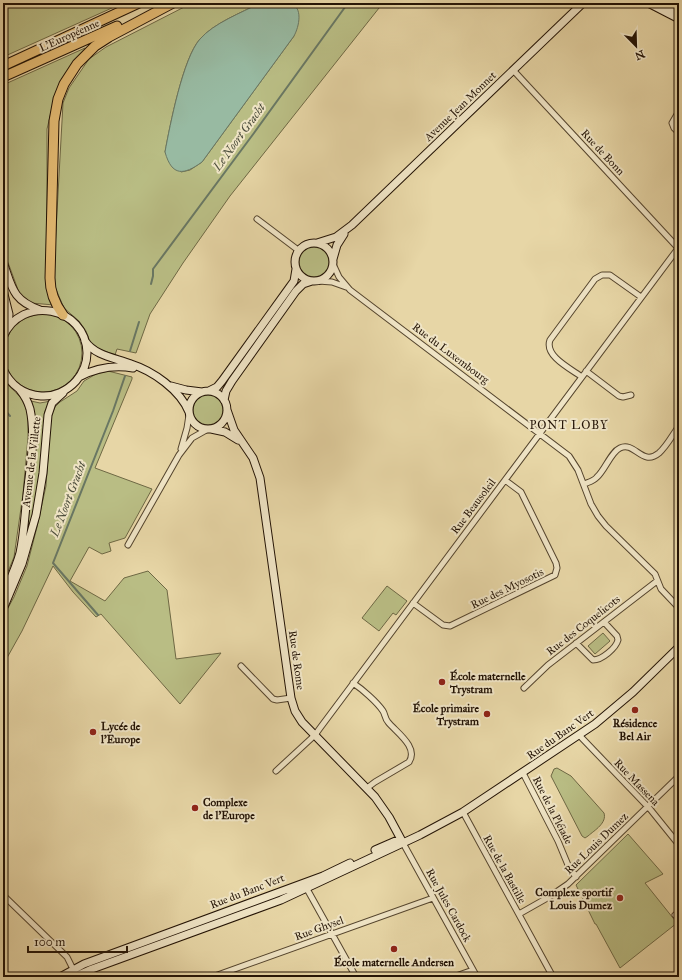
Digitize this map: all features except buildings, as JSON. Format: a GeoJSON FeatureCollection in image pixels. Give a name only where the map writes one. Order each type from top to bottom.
{"type":"FeatureCollection","features":[{"type":"Feature","properties":{"kind":"highway","name":"L'Européenne"},"geometry":{"type":"LineString","coordinates":[[3,66],[139,3]]}},
{"type":"Feature","properties":{"kind":"highway","name":"L'Européenne"},"geometry":{"type":"LineString","coordinates":[[3,77],[166,3]]}},
{"type":"Feature","properties":{"kind":"highway"},"geometry":{"type":"LineString","coordinates":[[64,315],[53,296],[50,278],[54,121],[60,94],[73,69],[95,46],[108,37],[173,3]]}},
{"type":"Feature","properties":{"kind":"main road","name":"Avenue Jean Monnet"},"geometry":{"type":"LineString","coordinates":[[317,243],[336,237],[352,225],[583,3]]}},
{"type":"Feature","properties":{"kind":"main road"},"geometry":{"type":"LineString","coordinates":[[648,3],[679,18]]}},
{"type":"Feature","properties":{"kind":"main road"},"geometry":{"type":"LineString","coordinates":[[652,3],[679,12]]}},
{"type":"Feature","properties":{"kind":"main road","name":"Avenue Jean Monnet"},"geometry":{"type":"LineString","coordinates":[[333,262],[340,240],[352,225]]}},
{"type":"Feature","properties":{"kind":"main road"},"geometry":{"type":"LineString","coordinates":[[167,384],[181,398],[191,420],[197,425],[202,428],[209,429],[217,426],[223,421],[227,410],[224,400],[225,394],[230,384],[296,291],[303,284],[315,281],[328,275],[333,262],[327,248],[317,243],[306,244],[298,250],[294,260],[296,269],[295,278],[289,288],[222,381],[217,386],[195,396],[191,400],[189,413]]}},
{"type":"Feature","properties":{"kind":"main road"},"geometry":{"type":"LineString","coordinates":[[3,262],[18,298],[27,305],[40,310]]}},
{"type":"Feature","properties":{"kind":"main road"},"geometry":{"type":"LineString","coordinates":[[296,269],[302,277],[315,281]]}},
{"type":"Feature","properties":{"kind":"main road"},"geometry":{"type":"LineString","coordinates":[[3,290],[9,318],[8,328]]}},
{"type":"Feature","properties":{"kind":"main road"},"geometry":{"type":"LineString","coordinates":[[3,337],[8,328],[21,316],[31,311],[52,311],[64,315],[77,326],[86,348],[86,358],[79,377]]}},
{"type":"Feature","properties":{"kind":"main road"},"geometry":{"type":"LineString","coordinates":[[84,340],[94,351],[136,365],[167,384],[186,390],[217,393],[224,400]]}},
{"type":"Feature","properties":{"kind":"main road"},"geometry":{"type":"LineString","coordinates":[[79,377],[95,371],[115,367],[131,368],[147,372]]}},
{"type":"Feature","properties":{"kind":"main road"},"geometry":{"type":"LineString","coordinates":[[3,370],[11,382],[20,390],[30,394],[41,396],[55,395],[66,390]]}},
{"type":"Feature","properties":{"kind":"main road","name":"Avenue de la Villette"},"geometry":{"type":"LineString","coordinates":[[3,609],[22,564],[37,508],[43,473],[46,422],[49,411],[52,403],[79,377]]}},
{"type":"Feature","properties":{"kind":"main road","name":"Avenue de la Villette"},"geometry":{"type":"LineString","coordinates":[[3,596],[20,553],[31,458],[32,434],[30,413],[26,399],[20,390]]}},
{"type":"Feature","properties":{"kind":"main road","name":"Rue de Rome"},"geometry":{"type":"LineString","coordinates":[[227,410],[233,427],[255,461],[260,478],[293,707],[299,719],[367,788],[382,807],[402,841]]}},
{"type":"Feature","properties":{"kind":"main road","name":"Rue de Rome"},"geometry":{"type":"LineString","coordinates":[[209,429],[228,433],[244,445]]}},
{"type":"Feature","properties":{"kind":"main road","name":"Rue du Banc Vert"},"geometry":{"type":"LineString","coordinates":[[75,975],[84,964],[323,876],[463,812],[579,735],[620,703],[679,647]]}},
{"type":"Feature","properties":{"kind":"main road","name":"Rue du Banc Vert"},"geometry":{"type":"LineString","coordinates":[[60,977],[75,975],[260,908],[307,889],[402,841]]}},
{"type":"Feature","properties":{"kind":"street","name":"Rue de Bonn"},"geometry":{"type":"LineString","coordinates":[[513,70],[679,248]]}},
{"type":"Feature","properties":{"kind":"street"},"geometry":{"type":"LineString","coordinates":[[679,111],[672,123],[674,128],[679,133]]}},
{"type":"Feature","properties":{"kind":"street"},"geometry":{"type":"LineString","coordinates":[[257,219],[298,250]]}},
{"type":"Feature","properties":{"kind":"street","name":"Rue Beausoleil"},"geometry":{"type":"LineString","coordinates":[[276,771],[315,735],[679,248]]}},
{"type":"Feature","properties":{"kind":"street","name":"Rue du Luxembourg"},"geometry":{"type":"LineString","coordinates":[[333,262],[339,277],[350,290]]}},
{"type":"Feature","properties":{"kind":"street"},"geometry":{"type":"LineString","coordinates":[[582,376],[553,355],[549,349],[549,344],[550,340],[595,279],[602,275],[610,275],[641,297]]}},
{"type":"Feature","properties":{"kind":"street","name":"Rue du Luxembourg"},"geometry":{"type":"LineString","coordinates":[[315,281],[337,284],[350,290],[540,433],[571,459],[578,470],[591,504],[598,516],[655,574],[661,589],[679,608]]}},
{"type":"Feature","properties":{"kind":"street"},"geometry":{"type":"LineString","coordinates":[[586,372],[619,396],[623,398],[631,395]]}},
{"type":"Feature","properties":{"kind":"street"},"geometry":{"type":"LineString","coordinates":[[179,455],[185,436],[189,413]]}},
{"type":"Feature","properties":{"kind":"street"},"geometry":{"type":"LineString","coordinates":[[584,484],[598,476],[616,451],[620,448],[632,448],[644,456],[652,457],[657,454],[662,450],[679,426]]}},
{"type":"Feature","properties":{"kind":"street"},"geometry":{"type":"LineString","coordinates":[[128,545],[179,455],[192,438],[209,429]]}},
{"type":"Feature","properties":{"kind":"street","name":"Rue des Myosotis"},"geometry":{"type":"LineString","coordinates":[[413,603],[443,625],[450,626],[545,581],[555,574],[557,568],[556,563],[522,493],[505,480]]}},
{"type":"Feature","properties":{"kind":"street","name":"Rue des Coquelicots"},"geometry":{"type":"LineString","coordinates":[[524,688],[545,668],[576,643],[657,581]]}},
{"type":"Feature","properties":{"kind":"street"},"geometry":{"type":"LineString","coordinates":[[576,643],[593,660],[597,660],[602,657],[615,646],[618,640],[617,636],[604,622]]}},
{"type":"Feature","properties":{"kind":"street"},"geometry":{"type":"LineString","coordinates":[[241,666],[271,698],[277,700],[291,698]]}},
{"type":"Feature","properties":{"kind":"street"},"geometry":{"type":"LineString","coordinates":[[353,683],[382,710],[386,720],[406,740],[412,753],[409,762],[367,788]]}},
{"type":"Feature","properties":{"kind":"street","name":"Rue Massena"},"geometry":{"type":"LineString","coordinates":[[579,735],[648,807],[679,845]]}},
{"type":"Feature","properties":{"kind":"street","name":"Rue de la Pléiade"},"geometry":{"type":"LineString","coordinates":[[523,773],[558,841],[568,865],[576,877]]}},
{"type":"Feature","properties":{"kind":"street","name":"Rue Louis Dumez"},"geometry":{"type":"LineString","coordinates":[[519,914],[556,893],[576,877],[679,776]]}},
{"type":"Feature","properties":{"kind":"street","name":"Rue de la Bastille"},"geometry":{"type":"LineString","coordinates":[[463,812],[554,977]]}},
{"type":"Feature","properties":{"kind":"street","name":"Rue Jules Cardock"},"geometry":{"type":"LineString","coordinates":[[402,841],[477,977]]}},
{"type":"Feature","properties":{"kind":"street"},"geometry":{"type":"LineString","coordinates":[[307,889],[356,977]]}},
{"type":"Feature","properties":{"kind":"street"},"geometry":{"type":"LineString","coordinates":[[3,895],[67,957],[75,975]]}},
{"type":"Feature","properties":{"kind":"street","name":"Rue Ghysel"},"geometry":{"type":"LineString","coordinates":[[212,977],[433,898]]}},
{"type":"Feature","properties":{"kind":"street"},"geometry":{"type":"LineString","coordinates":[[453,977],[473,970]]}},
{"type":"Feature","properties":{"kind":"shaded area"},"geometry":{"type":"Polygon","coordinates":[[[282,2],[294,5],[297,8],[299,22],[294,36],[202,162],[184,171],[175,170],[171,166],[165,152],[178,92],[194,48],[200,39],[213,28],[260,3],[282,2]]]}},
{"type":"Feature","properties":{"kind":"shaded area"},"geometry":{"type":"Polygon","coordinates":[[[3,3],[123,3],[3,57],[3,3]]]}},
{"type":"Feature","properties":{"kind":"shaded area"},"geometry":{"type":"Polygon","coordinates":[[[192,3],[260,3],[213,28],[200,39],[194,48],[178,92],[165,152],[181,172],[190,170],[202,162],[294,36],[294,5],[289,3],[383,3],[230,196],[183,263],[150,314],[136,353],[117,349],[115,355],[94,347],[79,321],[64,308],[55,287],[54,267],[63,103],[69,88],[89,59],[106,47],[192,3]]]}},
{"type":"Feature","properties":{"kind":"shaded area"},"geometry":{"type":"Polygon","coordinates":[[[85,48],[86,50],[53,104],[47,129],[47,275],[54,305],[31,303],[20,295],[3,249],[3,85],[85,48]]]}},
{"type":"Feature","properties":{"kind":"shaded area"},"geometry":{"type":"Polygon","coordinates":[[[314,247],[320,248],[328,256],[328,268],[320,276],[314,277],[308,276],[300,268],[299,262],[300,256],[308,248],[314,247]]]}},
{"type":"Feature","properties":{"kind":"shaded area"},"geometry":{"type":"Polygon","coordinates":[[[35,314],[51,314],[65,320],[76,331],[82,345],[82,361],[76,375],[65,386],[51,392],[35,392],[21,386],[10,375],[4,361],[4,345],[10,331],[21,320],[35,314]]]}},
{"type":"Feature","properties":{"kind":"shaded area"},"geometry":{"type":"Polygon","coordinates":[[[108,371],[132,377],[132,379],[95,468],[152,489],[125,538],[109,543],[111,551],[102,554],[89,547],[70,581],[105,601],[124,578],[148,571],[167,590],[176,659],[221,653],[180,704],[101,614],[96,617],[73,592],[53,566],[22,631],[3,665],[3,617],[14,597],[27,566],[46,486],[49,420],[55,407],[77,391],[84,381],[96,374],[108,371]]]}},
{"type":"Feature","properties":{"kind":"shaded area"},"geometry":{"type":"Polygon","coordinates":[[[3,379],[23,400],[28,415],[28,437],[23,494],[14,557],[3,584],[3,379]]]}},
{"type":"Feature","properties":{"kind":"shaded area"},"geometry":{"type":"Polygon","coordinates":[[[208,395],[218,400],[223,410],[218,420],[208,425],[198,420],[193,410],[198,400],[208,395]]]}},
{"type":"Feature","properties":{"kind":"shaded area"},"geometry":{"type":"Polygon","coordinates":[[[31,401],[40,403],[51,401],[45,411],[39,484],[28,537],[25,536],[35,419],[31,401]]]}},
{"type":"Feature","properties":{"kind":"shaded area"},"geometry":{"type":"Polygon","coordinates":[[[387,586],[407,601],[396,615],[393,613],[379,631],[362,618],[387,586]]]}},
{"type":"Feature","properties":{"kind":"shaded area"},"geometry":{"type":"Polygon","coordinates":[[[603,633],[610,641],[595,654],[588,646],[603,633]]]}},
{"type":"Feature","properties":{"kind":"shaded area"},"geometry":{"type":"Polygon","coordinates":[[[557,768],[571,776],[604,813],[604,820],[602,823],[585,838],[582,836],[551,776],[554,769],[557,768]]]}},
{"type":"Feature","properties":{"kind":"shaded area","name":"Complexe sportif Louis Dumez"},"geometry":{"type":"Polygon","coordinates":[[[628,834],[663,874],[645,883],[677,923],[620,968],[595,924],[576,885],[628,834]]]}},
{"type":"Feature","properties":{"kind":"waterway","name":"Le Noort Gracht"},"geometry":{"type":"LineString","coordinates":[[151,284],[153,269],[348,3]]}},
{"type":"Feature","properties":{"kind":"waterway","name":"Le Noort Gracht"},"geometry":{"type":"LineString","coordinates":[[130,351],[139,322]]}},
{"type":"Feature","properties":{"kind":"waterway","name":"Le Noort Gracht"},"geometry":{"type":"LineString","coordinates":[[98,615],[53,563],[113,411],[125,376]]}},
{"type":"Feature","properties":{"kind":"waterway"},"geometry":{"type":"LineString","coordinates":[[3,408],[10,416]]}},
{"type":"Feature","properties":{"kind":"place","name":"École maternelle Trystram"},"geometry":{"type":"Point","coordinates":[442,682]}},
{"type":"Feature","properties":{"kind":"place","name":"Résidence Bel Air"},"geometry":{"type":"Point","coordinates":[635,710]}},
{"type":"Feature","properties":{"kind":"place","name":"École primaire Trystram"},"geometry":{"type":"Point","coordinates":[487,714]}},
{"type":"Feature","properties":{"kind":"place","name":"Lycée de l'Europe"},"geometry":{"type":"Point","coordinates":[93,732]}},
{"type":"Feature","properties":{"kind":"place","name":"Complexe de l'Europe"},"geometry":{"type":"Point","coordinates":[195,808]}},
{"type":"Feature","properties":{"kind":"place","name":"Complexe sportif Louis Dumez"},"geometry":{"type":"Point","coordinates":[620,898]}},
{"type":"Feature","properties":{"kind":"place","name":"École maternelle Andersen"},"geometry":{"type":"Point","coordinates":[394,949]}},
{"type":"Feature","properties":{"kind":"district","name":"PONT LOBY"},"geometry":{"type":"Point","coordinates":[569,425]}}]}
